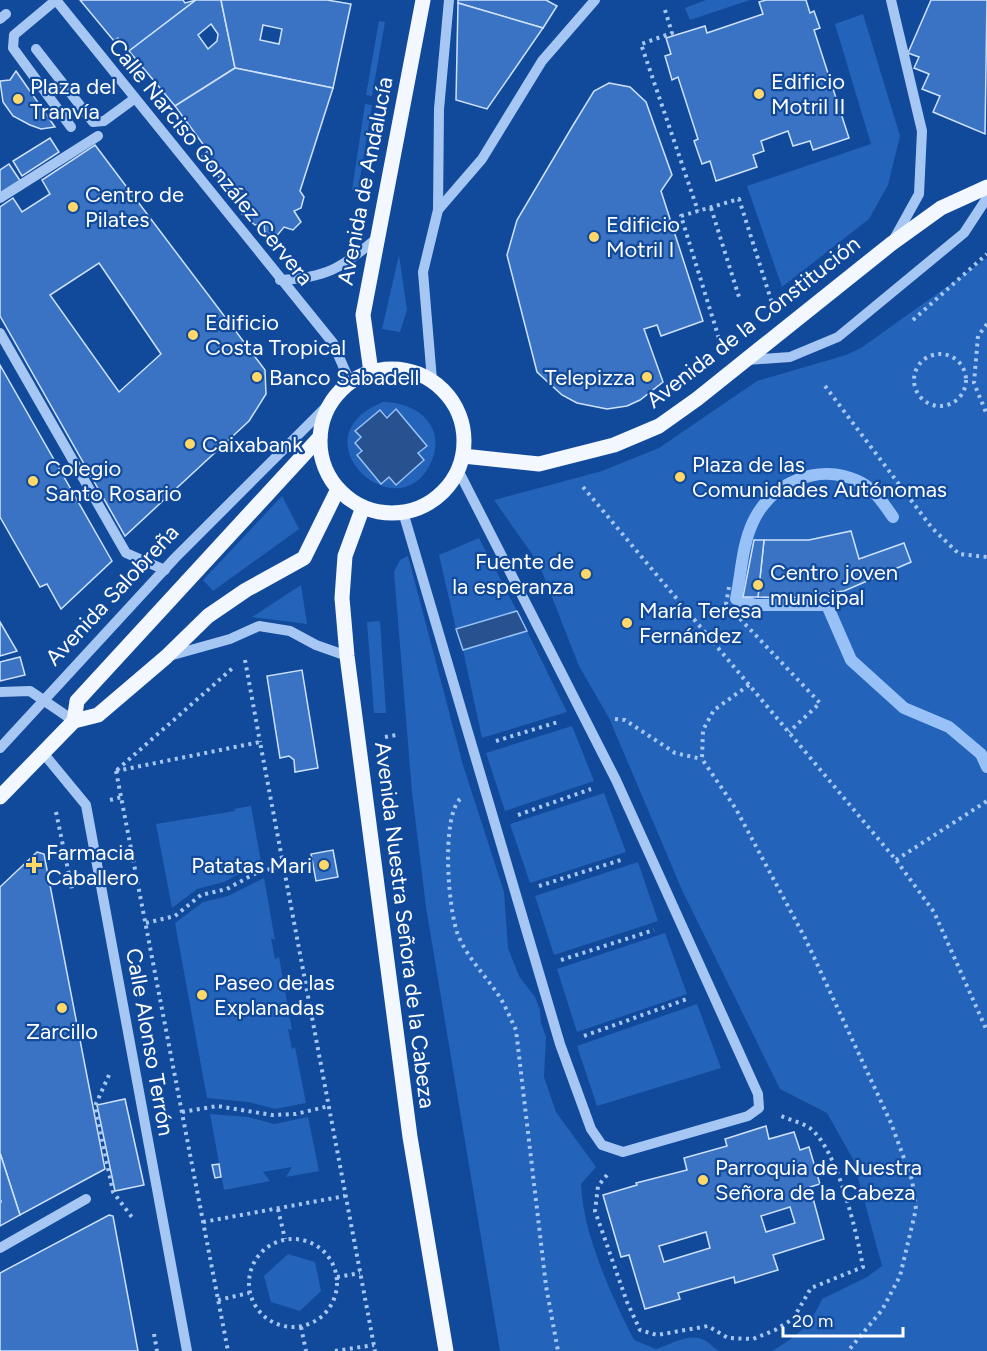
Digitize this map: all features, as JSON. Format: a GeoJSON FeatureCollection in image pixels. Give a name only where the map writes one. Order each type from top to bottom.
{"type":"FeatureCollection","features":[{"type":"Feature","properties":{"kind":"main road","name":"Avenida de Andalucía"},"geometry":{"type":"LineString","coordinates":[[371,372],[363,315],[423,0]]}},
{"type":"Feature","properties":{"kind":"main road","name":"Avenida de la Constitución"},"geometry":{"type":"LineString","coordinates":[[460,463],[539,464],[615,445],[659,426],[891,244],[941,208],[987,187]]}},
{"type":"Feature","properties":{"kind":"main road"},"geometry":{"type":"LineString","coordinates":[[392,369],[413,372],[432,380],[448,395],[459,414],[464,435],[460,463],[444,490],[426,504],[403,512],[382,512],[363,507],[338,489],[327,473],[321,456],[320,437],[325,416],[335,398],[350,382],[371,372],[392,369]]}},
{"type":"Feature","properties":{"kind":"main road","name":"Avenida Salobreña"},"geometry":{"type":"LineString","coordinates":[[74,721],[77,701],[320,437]]}},
{"type":"Feature","properties":{"kind":"main road","name":"Avenida Salobreña"},"geometry":{"type":"LineString","coordinates":[[0,797],[74,721],[98,715],[220,608],[246,590],[304,558],[338,489]]}},
{"type":"Feature","properties":{"kind":"main road","name":"Avenida Nuestra Señora de la Cabeza"},"geometry":{"type":"LineString","coordinates":[[363,507],[345,556],[342,598],[347,657],[410,1137],[446,1351]]}},
{"type":"Feature","properties":{"kind":"street","name":"Calle Narciso González Cervera"},"geometry":{"type":"LineString","coordinates":[[56,0],[333,344],[350,382]]}},
{"type":"Feature","properties":{"kind":"street"},"geometry":{"type":"LineString","coordinates":[[56,0],[14,35],[13,48],[71,127]]}},
{"type":"Feature","properties":{"kind":"street"},"geometry":{"type":"LineString","coordinates":[[432,380],[423,272],[438,210],[439,109],[449,0]]}},
{"type":"Feature","properties":{"kind":"street"},"geometry":{"type":"LineString","coordinates":[[438,210],[482,159],[542,61],[596,0]]}},
{"type":"Feature","properties":{"kind":"street"},"geometry":{"type":"LineString","coordinates":[[891,0],[922,131],[919,194],[891,244]]}},
{"type":"Feature","properties":{"kind":"street"},"geometry":{"type":"LineString","coordinates":[[36,49],[93,122],[104,121],[134,99]]}},
{"type":"Feature","properties":{"kind":"street"},"geometry":{"type":"LineString","coordinates":[[0,198],[98,136]]}},
{"type":"Feature","properties":{"kind":"street"},"geometry":{"type":"LineString","coordinates":[[746,360],[790,357],[838,337],[964,233],[987,198]]}},
{"type":"Feature","properties":{"kind":"street"},"geometry":{"type":"LineString","coordinates":[[280,280],[310,279],[345,265],[377,238]]}},
{"type":"Feature","properties":{"kind":"street"},"geometry":{"type":"LineString","coordinates":[[0,333],[126,554],[165,570]]}},
{"type":"Feature","properties":{"kind":"street","name":"Avenida Salobreña"},"geometry":{"type":"LineString","coordinates":[[0,748],[165,570],[335,398]]}},
{"type":"Feature","properties":{"kind":"street"},"geometry":{"type":"LineString","coordinates":[[403,512],[560,1044],[591,1129],[602,1145],[623,1152],[748,1116],[759,1108],[758,1094],[616,780],[460,463]]}},
{"type":"Feature","properties":{"kind":"street","name":"Avenida Salobreña"},"geometry":{"type":"LineString","coordinates":[[166,657],[230,639],[260,626],[290,631],[316,645],[347,657]]}},
{"type":"Feature","properties":{"kind":"street"},"geometry":{"type":"LineString","coordinates":[[0,692],[30,691],[74,721]]}},
{"type":"Feature","properties":{"kind":"street","name":"Calle Alonso Terrón"},"geometry":{"type":"LineString","coordinates":[[44,754],[86,805],[187,1351]]}},
{"type":"Feature","properties":{"kind":"street"},"geometry":{"type":"LineString","coordinates":[[0,1248],[86,1199]]}},
{"type":"Feature","properties":{"kind":"path"},"geometry":{"type":"LineString","coordinates":[[665,10],[672,33],[640,44],[698,212]]}},
{"type":"Feature","properties":{"kind":"path"},"geometry":{"type":"LineString","coordinates":[[721,346],[681,216],[739,200],[773,306]]}},
{"type":"Feature","properties":{"kind":"path"},"geometry":{"type":"LineString","coordinates":[[711,208],[739,297]]}},
{"type":"Feature","properties":{"kind":"path"},"geometry":{"type":"LineString","coordinates":[[913,320],[987,254]]}},
{"type":"Feature","properties":{"kind":"path"},"geometry":{"type":"LineString","coordinates":[[987,324],[978,336],[974,383],[987,415]]}},
{"type":"Feature","properties":{"kind":"path"},"geometry":{"type":"LineString","coordinates":[[942,354],[958,361],[963,368],[966,383],[958,399],[943,406],[926,403],[920,397],[914,381],[919,365],[925,359],[942,354]]}},
{"type":"Feature","properties":{"kind":"path"},"geometry":{"type":"LineString","coordinates":[[966,383],[974,383]]}},
{"type":"Feature","properties":{"kind":"path"},"geometry":{"type":"LineString","coordinates":[[825,386],[932,528],[959,554],[987,557]]}},
{"type":"Feature","properties":{"kind":"path"},"geometry":{"type":"LineString","coordinates":[[583,487],[896,860],[934,912],[987,1031]]}},
{"type":"Feature","properties":{"kind":"path"},"geometry":{"type":"LineString","coordinates":[[729,587],[726,604],[820,703],[789,732]]}},
{"type":"Feature","properties":{"kind":"path"},"geometry":{"type":"LineString","coordinates":[[116,771],[244,656],[375,1351]]}},
{"type":"Feature","properties":{"kind":"path"},"geometry":{"type":"LineString","coordinates":[[749,685],[714,710],[703,730],[702,759],[736,809],[805,938],[891,1123],[912,1180],[916,1209],[900,1276],[882,1310],[848,1351]]}},
{"type":"Feature","properties":{"kind":"path"},"geometry":{"type":"LineString","coordinates":[[474,747],[584,715],[625,720],[675,753],[702,759]]}},
{"type":"Feature","properties":{"kind":"path"},"geometry":{"type":"LineString","coordinates":[[116,771],[260,742]]}},
{"type":"Feature","properties":{"kind":"path"},"geometry":{"type":"LineString","coordinates":[[116,771],[228,1351]]}},
{"type":"Feature","properties":{"kind":"path"},"geometry":{"type":"LineString","coordinates":[[482,777],[454,806],[448,838],[451,896],[458,934],[471,959],[498,994],[516,1030],[546,1286],[558,1351]]}},
{"type":"Feature","properties":{"kind":"path"},"geometry":{"type":"LineString","coordinates":[[495,823],[616,780]]}},
{"type":"Feature","properties":{"kind":"path"},"geometry":{"type":"LineString","coordinates":[[896,860],[986,801]]}},
{"type":"Feature","properties":{"kind":"path"},"geometry":{"type":"LineString","coordinates":[[516,893],[649,852]]}},
{"type":"Feature","properties":{"kind":"path"},"geometry":{"type":"LineString","coordinates":[[146,923],[175,916],[201,895],[227,889],[254,874],[283,865]]}},
{"type":"Feature","properties":{"kind":"path"},"geometry":{"type":"LineString","coordinates":[[538,967],[680,921]]}},
{"type":"Feature","properties":{"kind":"path"},"geometry":{"type":"LineString","coordinates":[[560,1044],[712,991]]}},
{"type":"Feature","properties":{"kind":"path"},"geometry":{"type":"LineString","coordinates":[[182,1112],[218,1106],[272,1115],[296,1114],[328,1106]]}},
{"type":"Feature","properties":{"kind":"path"},"geometry":{"type":"LineString","coordinates":[[623,1152],[598,1186],[595,1211],[627,1302],[640,1330],[657,1335],[708,1326],[728,1338],[753,1339],[775,1330],[793,1318],[811,1288],[862,1267],[857,1238],[828,1152],[811,1129],[759,1108]]}},
{"type":"Feature","properties":{"kind":"path"},"geometry":{"type":"LineString","coordinates":[[203,1222],[345,1196]]}},
{"type":"Feature","properties":{"kind":"path"},"geometry":{"type":"LineString","coordinates":[[0,1200],[0,1205]]}},
{"type":"Feature","properties":{"kind":"path"},"geometry":{"type":"LineString","coordinates":[[278,1209],[285,1239]]}},
{"type":"Feature","properties":{"kind":"path"},"geometry":{"type":"LineString","coordinates":[[299,1238],[325,1251],[333,1264],[337,1277],[333,1303],[324,1314],[301,1327],[274,1323],[263,1316],[249,1293],[249,1278],[253,1264],[260,1253],[271,1244],[285,1239],[299,1238]]}},
{"type":"Feature","properties":{"kind":"path"},"geometry":{"type":"LineString","coordinates":[[337,1277],[360,1274]]}},
{"type":"Feature","properties":{"kind":"path"},"geometry":{"type":"LineString","coordinates":[[218,1300],[249,1293]]}},
{"type":"Feature","properties":{"kind":"path"},"geometry":{"type":"LineString","coordinates":[[301,1327],[306,1351]]}},
{"type":"Feature","properties":{"kind":"path"},"geometry":{"type":"LineString","coordinates":[[335,1351],[374,1345]]}},
{"type":"Feature","properties":{"kind":"shaded area"},"geometry":{"type":"Polygon","coordinates":[[[706,0],[750,0],[690,20],[685,8],[706,0]]]}},
{"type":"Feature","properties":{"kind":"shaded area"},"geometry":{"type":"Polygon","coordinates":[[[863,14],[900,136],[888,185],[869,219],[782,287],[747,186],[871,144],[835,24],[863,14]]]}},
{"type":"Feature","properties":{"kind":"shaded area"},"geometry":{"type":"Polygon","coordinates":[[[379,21],[385,22],[372,96],[366,95],[379,21]]]}},
{"type":"Feature","properties":{"kind":"shaded area"},"geometry":{"type":"Polygon","coordinates":[[[365,104],[372,105],[358,191],[352,190],[365,104]]]}},
{"type":"Feature","properties":{"kind":"shaded area"},"geometry":{"type":"Polygon","coordinates":[[[399,255],[407,310],[400,332],[382,329],[399,255]]]}},
{"type":"Feature","properties":{"kind":"shaded area"},"geometry":{"type":"Polygon","coordinates":[[[987,258],[987,1351],[772,1351],[802,1330],[822,1299],[867,1277],[882,1266],[853,1159],[827,1113],[780,1089],[682,890],[609,718],[579,666],[539,564],[494,500],[602,471],[659,448],[757,381],[846,355],[861,348],[987,258]]]}},
{"type":"Feature","properties":{"kind":"shaded area"},"geometry":{"type":"Polygon","coordinates":[[[383,402],[406,406],[425,418],[435,436],[435,447],[432,460],[417,481],[398,488],[379,485],[362,473],[350,457],[348,437],[358,418],[383,402]],[[380,410],[355,443],[396,485],[418,453],[427,446],[380,410]]]}},
{"type":"Feature","properties":{"kind":"shaded area"},"geometry":{"type":"Polygon","coordinates":[[[396,409],[427,446],[418,453],[424,460],[396,485],[389,477],[381,484],[357,455],[362,451],[355,443],[361,437],[355,431],[380,410],[387,418],[396,409]]]}},
{"type":"Feature","properties":{"kind":"shaded area"},"geometry":{"type":"Polygon","coordinates":[[[282,496],[299,529],[213,591],[203,580],[282,496]]]}},
{"type":"Feature","properties":{"kind":"shaded area"},"geometry":{"type":"Polygon","coordinates":[[[479,538],[517,611],[456,629],[439,555],[479,538]]]}},
{"type":"Feature","properties":{"kind":"shaded area"},"geometry":{"type":"Polygon","coordinates":[[[408,556],[463,765],[504,892],[508,948],[519,976],[535,997],[540,1010],[541,1023],[546,1037],[544,1077],[556,1112],[596,1167],[581,1184],[587,1223],[600,1264],[634,1340],[656,1349],[693,1337],[706,1341],[720,1351],[500,1351],[426,907],[412,792],[394,572],[400,560],[408,556]]]}},
{"type":"Feature","properties":{"kind":"shaded area"},"geometry":{"type":"Polygon","coordinates":[[[301,585],[307,624],[252,617],[301,585]]]}},
{"type":"Feature","properties":{"kind":"shaded area"},"geometry":{"type":"Polygon","coordinates":[[[517,611],[527,631],[463,650],[456,629],[517,611]]]}},
{"type":"Feature","properties":{"kind":"shaded area"},"geometry":{"type":"Polygon","coordinates":[[[380,621],[386,713],[374,713],[367,622],[380,621]]]}},
{"type":"Feature","properties":{"kind":"shaded area"},"geometry":{"type":"Polygon","coordinates":[[[527,631],[567,712],[482,738],[463,650],[527,631]]]}},
{"type":"Feature","properties":{"kind":"shaded area"},"geometry":{"type":"Polygon","coordinates":[[[572,726],[594,781],[505,811],[486,753],[572,726]]]}},
{"type":"Feature","properties":{"kind":"shaded area"},"geometry":{"type":"Polygon","coordinates":[[[604,793],[626,852],[530,883],[510,824],[604,793]]]}},
{"type":"Feature","properties":{"kind":"shaded area"},"geometry":{"type":"Polygon","coordinates":[[[251,806],[261,862],[224,882],[197,889],[172,908],[156,824],[235,811],[234,809],[251,806]]]}},
{"type":"Feature","properties":{"kind":"shaded area"},"geometry":{"type":"Polygon","coordinates":[[[638,862],[658,921],[554,955],[535,896],[638,862]]]}},
{"type":"Feature","properties":{"kind":"shaded area"},"geometry":{"type":"Polygon","coordinates":[[[264,878],[275,940],[271,938],[275,959],[279,957],[292,1030],[288,1029],[292,1049],[295,1047],[306,1103],[275,1109],[248,1102],[207,1098],[175,923],[203,902],[228,896],[264,878]]]}},
{"type":"Feature","properties":{"kind":"shaded area"},"geometry":{"type":"Polygon","coordinates":[[[665,933],[687,994],[577,1032],[557,969],[665,933]]]}},
{"type":"Feature","properties":{"kind":"shaded area"},"geometry":{"type":"Polygon","coordinates":[[[697,1004],[721,1068],[597,1106],[577,1046],[697,1004]]]}},
{"type":"Feature","properties":{"kind":"shaded area"},"geometry":{"type":"Polygon","coordinates":[[[210,1114],[248,1117],[274,1124],[308,1117],[319,1171],[286,1177],[292,1167],[263,1172],[270,1181],[224,1190],[210,1114]]]}},
{"type":"Feature","properties":{"kind":"shaded area"},"geometry":{"type":"Polygon","coordinates":[[[288,1254],[315,1262],[321,1291],[300,1311],[271,1302],[264,1276],[288,1254]]]}},
{"type":"Feature","properties":{"kind":"building"},"geometry":{"type":"Polygon","coordinates":[[[80,0],[183,0],[185,3],[196,0],[129,51],[118,38],[114,41],[80,0]]]}},
{"type":"Feature","properties":{"kind":"building"},"geometry":{"type":"Polygon","coordinates":[[[196,0],[221,0],[235,68],[175,106],[129,51],[196,0]],[[211,24],[198,35],[208,49],[217,41],[218,34],[211,24]]]}},
{"type":"Feature","properties":{"kind":"building"},"geometry":{"type":"Polygon","coordinates":[[[221,0],[327,0],[351,4],[333,88],[235,68],[221,0]],[[263,25],[260,40],[279,44],[282,29],[263,25]]]}},
{"type":"Feature","properties":{"kind":"building"},"geometry":{"type":"Polygon","coordinates":[[[458,0],[546,0],[557,6],[543,28],[458,3],[458,0]]]}},
{"type":"Feature","properties":{"kind":"building","name":"Edificio Motril II"},"geometry":{"type":"Polygon","coordinates":[[[806,0],[810,13],[814,11],[820,28],[814,30],[849,138],[813,150],[810,141],[793,146],[788,131],[761,141],[764,151],[753,155],[757,167],[716,181],[710,161],[702,164],[694,141],[698,139],[678,77],[672,80],[665,56],[671,54],[666,38],[705,26],[707,33],[763,14],[759,2],[806,0]]]}},
{"type":"Feature","properties":{"kind":"building"},"geometry":{"type":"Polygon","coordinates":[[[931,0],[987,0],[985,134],[933,112],[940,96],[922,89],[929,74],[914,68],[919,57],[908,53],[931,0]]]}},
{"type":"Feature","properties":{"kind":"building"},"geometry":{"type":"Polygon","coordinates":[[[458,3],[543,28],[487,109],[456,100],[458,3]]]}},
{"type":"Feature","properties":{"kind":"building"},"geometry":{"type":"Polygon","coordinates":[[[235,68],[333,88],[300,191],[304,197],[301,208],[294,211],[301,222],[293,230],[284,227],[275,238],[265,235],[264,223],[255,225],[242,214],[246,211],[202,156],[208,151],[175,106],[235,68]]]}},
{"type":"Feature","properties":{"kind":"building"},"geometry":{"type":"Polygon","coordinates":[[[16,71],[55,127],[41,129],[30,125],[13,116],[3,102],[0,81],[10,80],[16,71]]]}},
{"type":"Feature","properties":{"kind":"building","name":"Edificio Motril I"},"geometry":{"type":"Polygon","coordinates":[[[609,83],[630,87],[646,102],[672,175],[661,191],[703,321],[661,336],[657,325],[644,329],[663,382],[640,400],[627,406],[607,409],[577,403],[562,395],[537,372],[507,255],[517,220],[572,127],[594,91],[609,83]]]}},
{"type":"Feature","properties":{"kind":"building"},"geometry":{"type":"Polygon","coordinates":[[[50,138],[59,152],[22,176],[13,161],[50,138]]]}},
{"type":"Feature","properties":{"kind":"building","name":"Edificio Costa Tropical"},"geometry":{"type":"Polygon","coordinates":[[[95,145],[265,370],[266,394],[249,421],[125,536],[0,316],[0,207],[13,198],[22,212],[50,194],[42,180],[95,145]],[[99,263],[50,295],[119,392],[161,354],[99,263]]]}},
{"type":"Feature","properties":{"kind":"building"},"geometry":{"type":"Polygon","coordinates":[[[9,164],[21,182],[0,195],[0,170],[9,164]]]}},
{"type":"Feature","properties":{"kind":"building","name":"Colegio Santo Rosario"},"geometry":{"type":"Polygon","coordinates":[[[0,365],[112,561],[61,609],[47,584],[40,587],[0,517],[0,365]]]}},
{"type":"Feature","properties":{"kind":"building"},"geometry":{"type":"Polygon","coordinates":[[[851,531],[859,559],[904,543],[911,562],[844,591],[790,598],[758,597],[764,540],[809,540],[851,531]]]}},
{"type":"Feature","properties":{"kind":"building"},"geometry":{"type":"Polygon","coordinates":[[[754,540],[764,540],[758,597],[743,597],[754,540]]]}},
{"type":"Feature","properties":{"kind":"building"},"geometry":{"type":"Polygon","coordinates":[[[0,622],[17,651],[0,656],[0,622]]]}},
{"type":"Feature","properties":{"kind":"building"},"geometry":{"type":"Polygon","coordinates":[[[20,657],[25,675],[0,681],[0,662],[20,657]]]}},
{"type":"Feature","properties":{"kind":"building"},"geometry":{"type":"Polygon","coordinates":[[[302,670],[318,768],[295,772],[294,760],[289,756],[280,758],[267,676],[302,670]]]}},
{"type":"Feature","properties":{"kind":"building","name":"Patatas Mari"},"geometry":{"type":"Polygon","coordinates":[[[333,850],[338,877],[316,881],[311,854],[333,850]]]}},
{"type":"Feature","properties":{"kind":"building"},"geometry":{"type":"Polygon","coordinates":[[[37,852],[44,854],[105,1169],[20,1215],[0,1153],[0,887],[37,852]]]}},
{"type":"Feature","properties":{"kind":"building"},"geometry":{"type":"Polygon","coordinates":[[[125,1099],[144,1185],[115,1191],[97,1105],[125,1099]]]}},
{"type":"Feature","properties":{"kind":"building"},"geometry":{"type":"Polygon","coordinates":[[[766,1126],[769,1139],[794,1132],[800,1150],[809,1147],[820,1184],[810,1187],[824,1239],[773,1255],[778,1270],[735,1283],[734,1277],[678,1293],[680,1299],[645,1309],[629,1255],[621,1257],[603,1195],[637,1185],[636,1183],[687,1170],[684,1158],[727,1146],[725,1139],[766,1126]],[[790,1207],[761,1216],[766,1232],[795,1223],[790,1207]],[[706,1232],[659,1246],[664,1262],[710,1248],[706,1232]]]}},
{"type":"Feature","properties":{"kind":"building"},"geometry":{"type":"Polygon","coordinates":[[[0,1153],[20,1215],[0,1226],[0,1153]]]}},
{"type":"Feature","properties":{"kind":"building"},"geometry":{"type":"Polygon","coordinates":[[[219,1164],[221,1177],[215,1178],[212,1165],[219,1164]]]}},
{"type":"Feature","properties":{"kind":"building"},"geometry":{"type":"Polygon","coordinates":[[[109,1215],[113,1216],[138,1351],[0,1351],[0,1273],[109,1215]]]}},
{"type":"Feature","properties":{"kind":"waterway"},"geometry":{"type":"LineString","coordinates":[[893,517],[878,496],[858,481],[827,474],[812,475],[797,480],[771,496],[753,522],[744,550],[736,599],[755,605],[827,605],[851,660],[904,708],[949,727],[981,754],[987,767]]}},
{"type":"Feature","properties":{"kind":"place","name":"Edificio Motril II"},"geometry":{"type":"Point","coordinates":[759,94]}},
{"type":"Feature","properties":{"kind":"place","name":"Plaza del Tranvía"},"geometry":{"type":"Point","coordinates":[18,99]}},
{"type":"Feature","properties":{"kind":"place","name":"Centro de Pilates"},"geometry":{"type":"Point","coordinates":[73,207]}},
{"type":"Feature","properties":{"kind":"place","name":"Edificio Motril I"},"geometry":{"type":"Point","coordinates":[594,237]}},
{"type":"Feature","properties":{"kind":"place","name":"Edificio Costa Tropical"},"geometry":{"type":"Point","coordinates":[193,335]}},
{"type":"Feature","properties":{"kind":"place","name":"Banco Sabadell"},"geometry":{"type":"Point","coordinates":[257,377]}},
{"type":"Feature","properties":{"kind":"place","name":"Telepizza"},"geometry":{"type":"Point","coordinates":[647,377]}},
{"type":"Feature","properties":{"kind":"place","name":"Caixabank"},"geometry":{"type":"Point","coordinates":[190,444]}},
{"type":"Feature","properties":{"kind":"place","name":"Plaza de las Comunidades Autónomas"},"geometry":{"type":"Point","coordinates":[680,477]}},
{"type":"Feature","properties":{"kind":"place","name":"Colegio Santo Rosario"},"geometry":{"type":"Point","coordinates":[33,481]}},
{"type":"Feature","properties":{"kind":"place","name":"Fuente de la esperanza"},"geometry":{"type":"Point","coordinates":[586,574]}},
{"type":"Feature","properties":{"kind":"place","name":"Centro joven municipal"},"geometry":{"type":"Point","coordinates":[758,585]}},
{"type":"Feature","properties":{"kind":"place","name":"María Teresa Fernández"},"geometry":{"type":"Point","coordinates":[627,623]}},
{"type":"Feature","properties":{"kind":"place","name":"Farmacia Caballero"},"geometry":{"type":"Point","coordinates":[34,865]}},
{"type":"Feature","properties":{"kind":"place","name":"Patatas Mari"},"geometry":{"type":"Point","coordinates":[324,865]}},
{"type":"Feature","properties":{"kind":"place","name":"Paseo de las Explanadas"},"geometry":{"type":"Point","coordinates":[202,995]}},
{"type":"Feature","properties":{"kind":"place","name":"Zarcillo"},"geometry":{"type":"Point","coordinates":[62,1008]}},
{"type":"Feature","properties":{"kind":"place","name":"Parroquia de Nuestra Señora de la Cabeza"},"geometry":{"type":"Point","coordinates":[703,1180]}}]}
